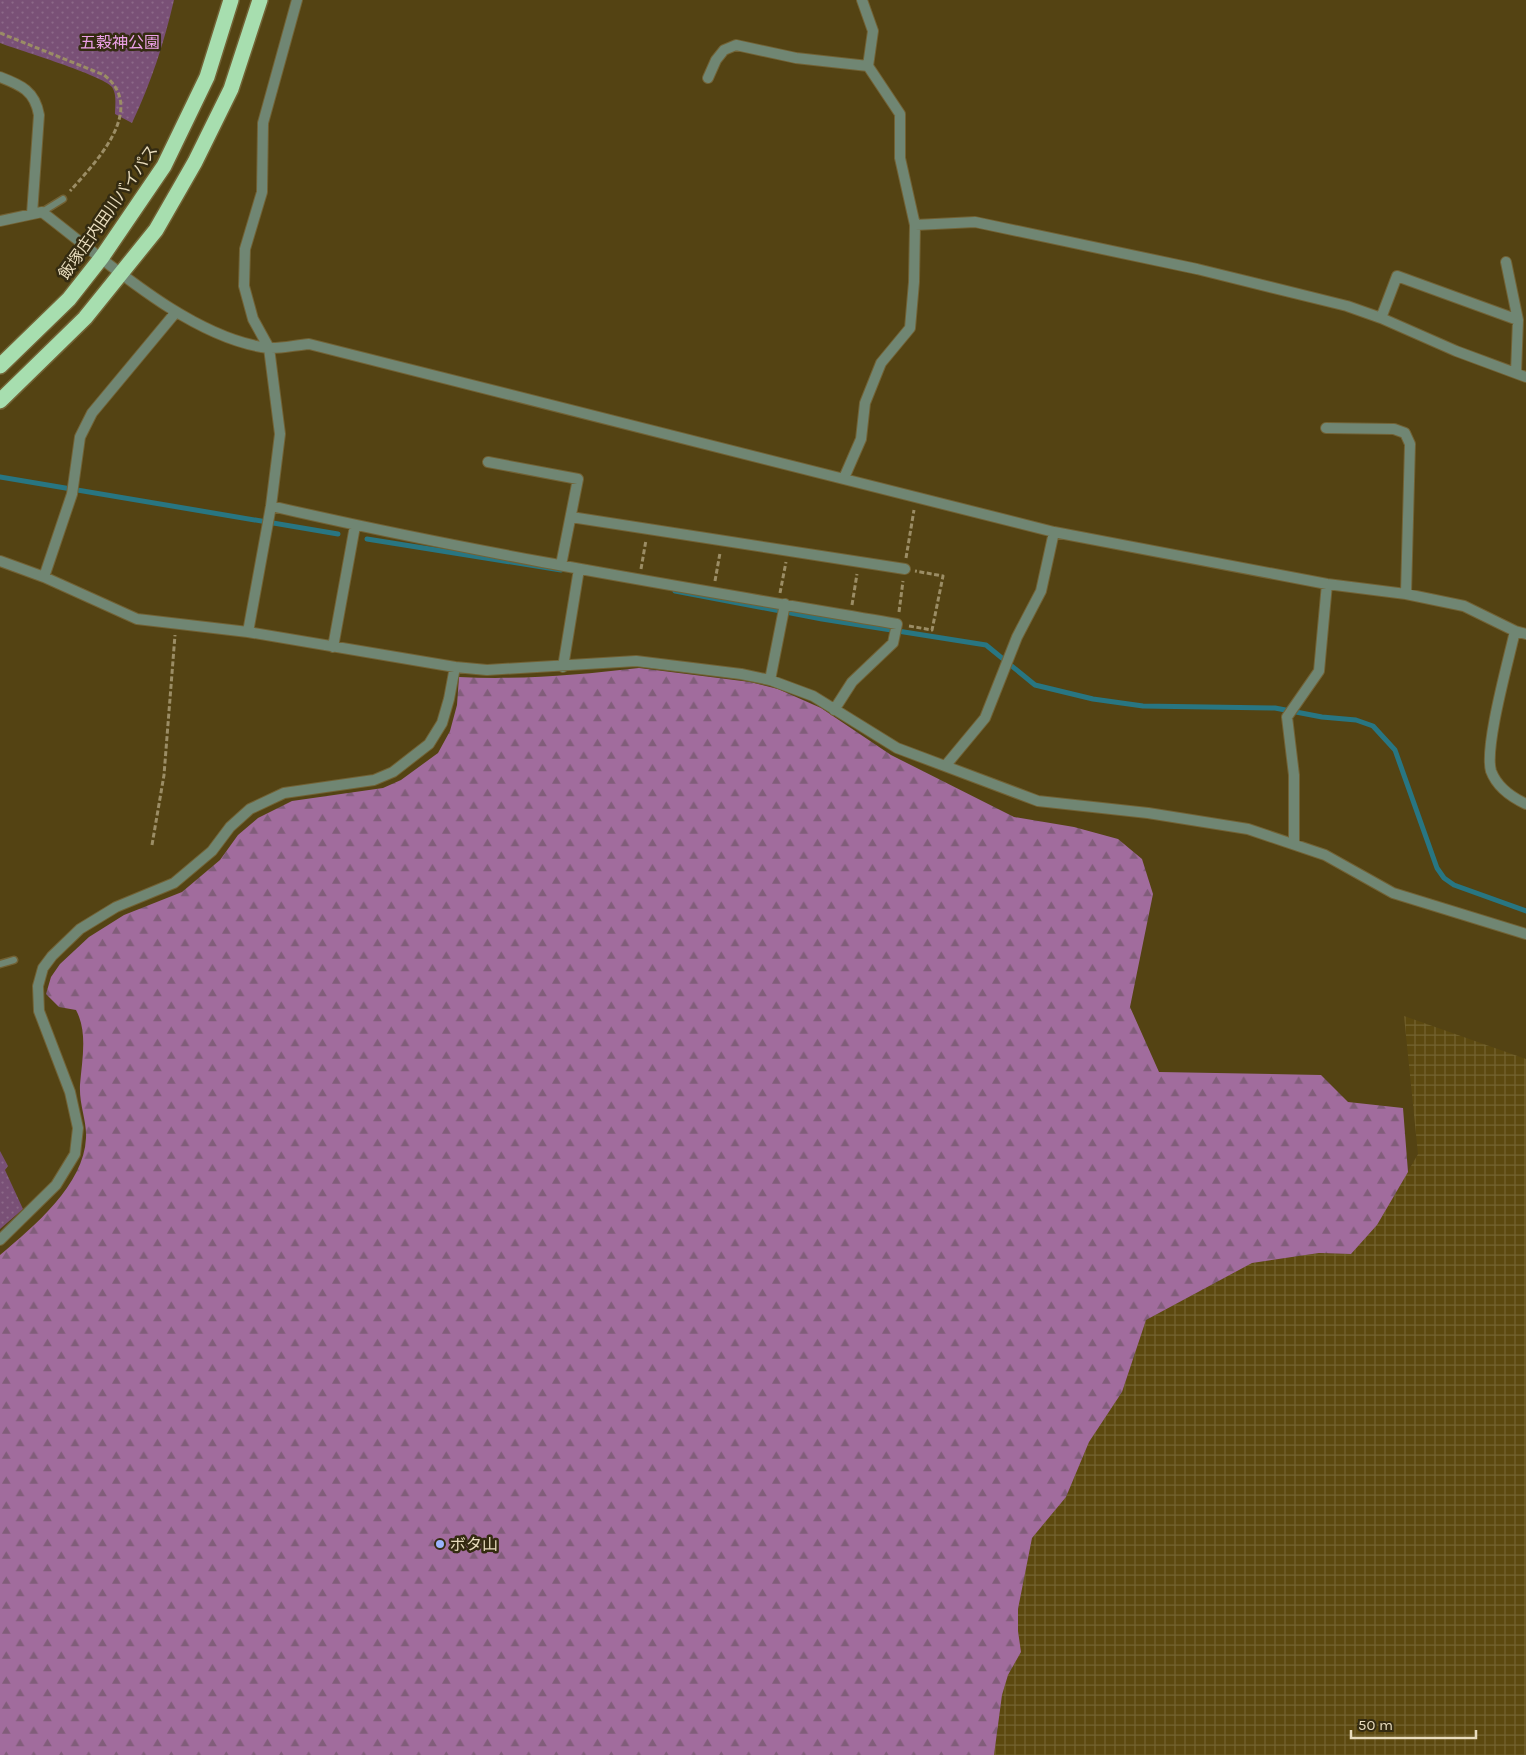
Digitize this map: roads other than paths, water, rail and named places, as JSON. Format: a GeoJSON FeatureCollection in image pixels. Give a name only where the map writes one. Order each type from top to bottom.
{"type":"FeatureCollection","features":[{"type":"Feature","properties":{"kind":"highway","name":"飯塚庄内田川バイパス"},"geometry":{"type":"LineString","coordinates":[[0,366],[69,299],[102,257],[164,166],[208,77],[231,0]]}},
{"type":"Feature","properties":{"kind":"highway"},"geometry":{"type":"LineString","coordinates":[[0,401],[85,318],[156,230],[195,162],[231,89],[260,0]]}},
{"type":"Feature","properties":{"kind":"street"},"geometry":{"type":"LineString","coordinates":[[248,632],[270,511],[280,434],[269,348],[253,319],[244,286],[246,249],[262,192],[263,123],[297,0]]}},
{"type":"Feature","properties":{"kind":"street"},"geometry":{"type":"LineString","coordinates":[[844,478],[861,439],[865,403],[881,363],[910,328],[914,282],[915,225],[900,158],[900,114],[868,66],[873,31],[862,0]]}},
{"type":"Feature","properties":{"kind":"street"},"geometry":{"type":"LineString","coordinates":[[708,78],[716,60],[724,50],[736,45],[796,58],[868,66]]}},
{"type":"Feature","properties":{"kind":"street"},"geometry":{"type":"LineString","coordinates":[[0,77],[25,89],[37,100],[37,213]]}},
{"type":"Feature","properties":{"kind":"street"},"geometry":{"type":"LineString","coordinates":[[0,221],[37,213],[102,257],[121,274],[176,312],[234,340],[269,348],[309,344],[1054,532],[1327,584],[1406,594],[1464,606],[1515,631],[1526,634]]}},
{"type":"Feature","properties":{"kind":"street"},"geometry":{"type":"LineString","coordinates":[[915,225],[975,222],[1197,269],[1348,306],[1381,318],[1456,351],[1521,375],[1518,320],[1506,262]]}},
{"type":"Feature","properties":{"kind":"street"},"geometry":{"type":"LineString","coordinates":[[1381,318],[1397,276],[1518,320]]}},
{"type":"Feature","properties":{"kind":"street"},"geometry":{"type":"LineString","coordinates":[[44,577],[72,494],[80,437],[92,413],[176,312]]}},
{"type":"Feature","properties":{"kind":"street"},"geometry":{"type":"LineString","coordinates":[[1326,428],[1394,429],[1404,433],[1410,444],[1406,594]]}},
{"type":"Feature","properties":{"kind":"street"},"geometry":{"type":"LineString","coordinates":[[488,462],[578,479],[561,565]]}},
{"type":"Feature","properties":{"kind":"street"},"geometry":{"type":"LineString","coordinates":[[270,511],[561,565],[578,573],[640,579],[897,624],[893,643],[852,682],[834,710]]}},
{"type":"Feature","properties":{"kind":"street"},"geometry":{"type":"LineString","coordinates":[[571,517],[905,569]]}},
{"type":"Feature","properties":{"kind":"street"},"geometry":{"type":"LineString","coordinates":[[333,647],[355,526]]}},
{"type":"Feature","properties":{"kind":"street"},"geometry":{"type":"LineString","coordinates":[[946,765],[985,718],[1007,663],[1041,590],[1054,532]]}},
{"type":"Feature","properties":{"kind":"street"},"geometry":{"type":"LineString","coordinates":[[0,560],[44,577],[138,619],[175,625],[248,632],[454,667],[486,670],[563,667],[636,661],[741,674],[770,680],[813,696],[897,748],[1038,801],[1148,813],[1248,829],[1325,855],[1393,893],[1526,934]]}},
{"type":"Feature","properties":{"kind":"street"},"geometry":{"type":"LineString","coordinates":[[563,667],[578,573]]}},
{"type":"Feature","properties":{"kind":"street"},"geometry":{"type":"LineString","coordinates":[[1294,844],[1294,776],[1287,717],[1319,671],[1327,584]]}},
{"type":"Feature","properties":{"kind":"street"},"geometry":{"type":"LineString","coordinates":[[770,680],[783,617],[782,604]]}},
{"type":"Feature","properties":{"kind":"street"},"geometry":{"type":"LineString","coordinates":[[1515,631],[1489,747],[1491,770],[1498,785],[1516,800],[1526,804]]}},
{"type":"Feature","properties":{"kind":"street"},"geometry":{"type":"LineString","coordinates":[[0,1240],[56,1185],[75,1154],[78,1128],[70,1092],[40,1011],[38,986],[43,968],[52,956],[80,929],[116,906],[174,883],[212,851],[230,827],[250,809],[284,793],[374,780],[393,772],[429,744],[442,723],[449,699],[454,667]]}},
{"type":"Feature","properties":{"kind":"lane"},"geometry":{"type":"LineString","coordinates":[[37,213],[63,199]]}},
{"type":"Feature","properties":{"kind":"lane"},"geometry":{"type":"LineString","coordinates":[[0,964],[14,960]]}},
{"type":"Feature","properties":{"kind":"waterway"},"geometry":{"type":"LineString","coordinates":[[0,477],[338,534]]}},
{"type":"Feature","properties":{"kind":"waterway"},"geometry":{"type":"LineString","coordinates":[[367,539],[561,570]]}},
{"type":"Feature","properties":{"kind":"waterway"},"geometry":{"type":"LineString","coordinates":[[675,591],[822,619],[986,645],[1035,685],[1093,699],[1143,706],[1275,708],[1322,717],[1356,720],[1373,726],[1395,750],[1437,868],[1444,878],[1454,885],[1526,911]]}},
{"type":"Feature","properties":{"kind":"place","name":"ボタ山"},"geometry":{"type":"Point","coordinates":[440,1544]}},
{"type":"Feature","properties":{"kind":"park label","name":"五穀神公園"},"geometry":{"type":"Point","coordinates":[120,42]}}]}
